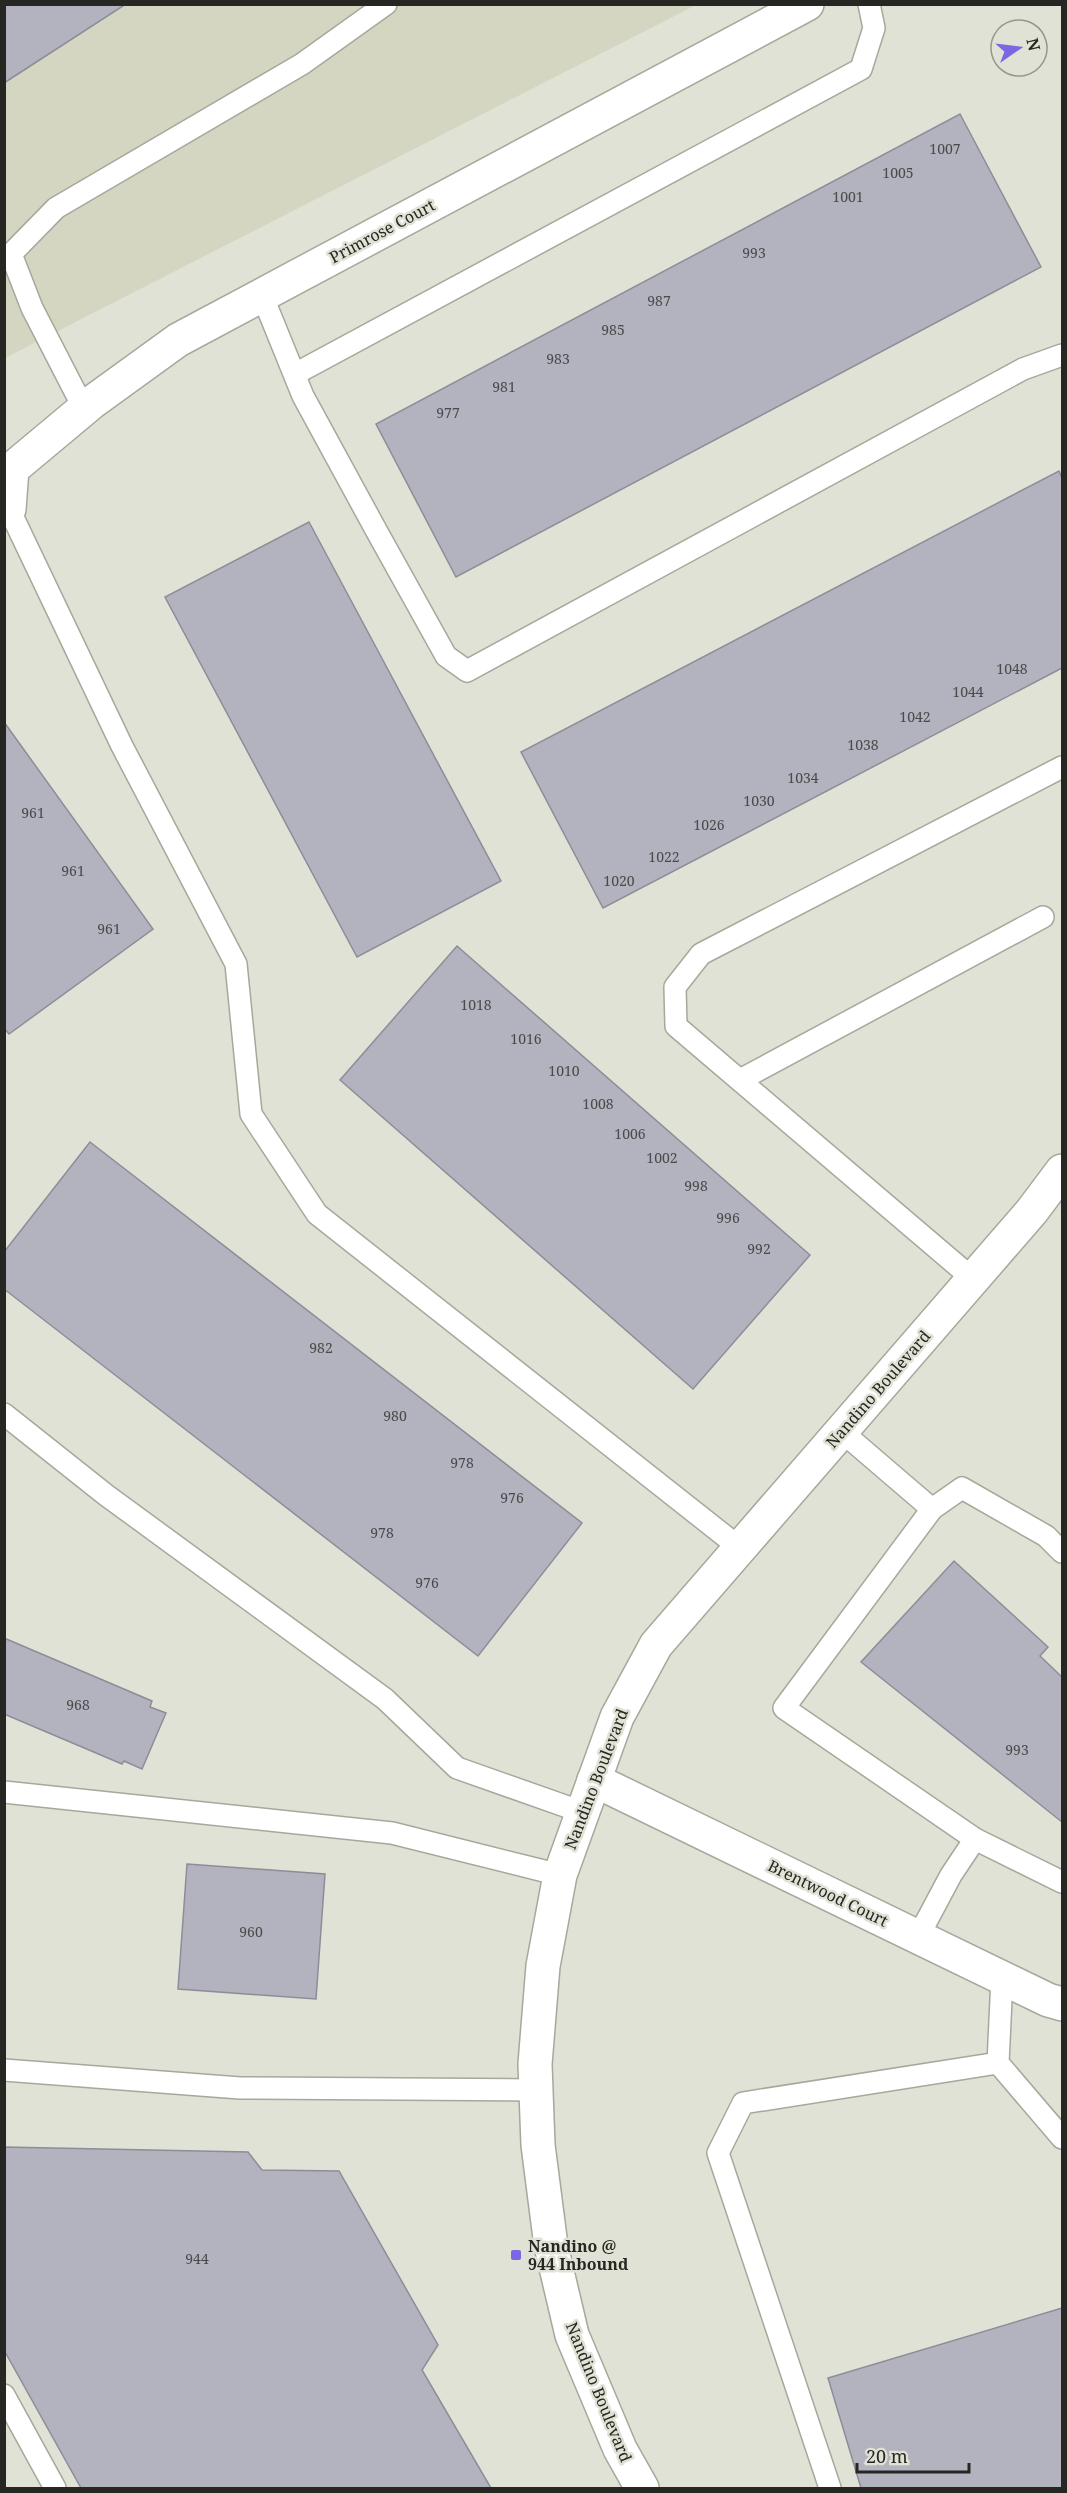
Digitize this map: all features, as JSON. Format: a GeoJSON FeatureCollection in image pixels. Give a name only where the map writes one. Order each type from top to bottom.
{"type":"FeatureCollection","features":[{"type":"Feature","properties":{"kind":"street","name":"Primrose Court"},"geometry":{"type":"LineString","coordinates":[[9,509],[12,469],[84,409],[178,340],[798,7]]}},
{"type":"Feature","properties":{"kind":"street","name":"Nandino Boulevard"},"geometry":{"type":"LineString","coordinates":[[642,2488],[620,2449],[572,2335],[551,2246],[538,2145],[535,2064],[543,1965],[560,1875],[617,1717],[656,1645],[973,1279],[1062,1171]]}},
{"type":"Feature","properties":{"kind":"street","name":"Brentwood Court"},"geometry":{"type":"LineString","coordinates":[[594,1779],[1002,1978],[1048,2000],[1062,2004]]}},
{"type":"Feature","properties":{"kind":"lane"},"geometry":{"type":"LineString","coordinates":[[84,409],[32,308],[8,254],[56,208],[302,64],[386,4]]}},
{"type":"Feature","properties":{"kind":"lane"},"geometry":{"type":"LineString","coordinates":[[295,375],[861,69],[874,28],[869,4]]}},
{"type":"Feature","properties":{"kind":"lane"},"geometry":{"type":"LineString","coordinates":[[262,296],[303,396],[446,656],[467,671],[1023,369],[1062,355]]}},
{"type":"Feature","properties":{"kind":"lane"},"geometry":{"type":"LineString","coordinates":[[9,509],[122,746],[236,964],[251,1114],[317,1214],[740,1548]]}},
{"type":"Feature","properties":{"kind":"lane"},"geometry":{"type":"LineString","coordinates":[[973,1279],[676,1026],[675,987],[701,954],[1062,767]]}},
{"type":"Feature","properties":{"kind":"lane"},"geometry":{"type":"LineString","coordinates":[[740,1080],[1043,917]]}},
{"type":"Feature","properties":{"kind":"lane"},"geometry":{"type":"LineString","coordinates":[[4,1414],[106,1495],[385,1699],[457,1768],[582,1812]]}},
{"type":"Feature","properties":{"kind":"lane"},"geometry":{"type":"LineString","coordinates":[[842,1431],[932,1509]]}},
{"type":"Feature","properties":{"kind":"lane"},"geometry":{"type":"LineString","coordinates":[[1062,1552],[1046,1536],[962,1488],[932,1509],[784,1708],[975,1839],[1062,1882]]}},
{"type":"Feature","properties":{"kind":"lane"},"geometry":{"type":"LineString","coordinates":[[4,1792],[392,1833],[560,1875]]}},
{"type":"Feature","properties":{"kind":"lane"},"geometry":{"type":"LineString","coordinates":[[918,1937],[951,1875],[975,1839]]}},
{"type":"Feature","properties":{"kind":"lane"},"geometry":{"type":"LineString","coordinates":[[1002,1978],[998,2063],[1062,2138]]}},
{"type":"Feature","properties":{"kind":"lane"},"geometry":{"type":"LineString","coordinates":[[830,2488],[718,2153],[743,2103],[998,2063]]}},
{"type":"Feature","properties":{"kind":"lane"},"geometry":{"type":"LineString","coordinates":[[4,2070],[240,2088],[536,2090]]}},
{"type":"Feature","properties":{"kind":"lane"},"geometry":{"type":"LineString","coordinates":[[4,2395],[55,2488]]}},
{"type":"Feature","properties":{"kind":"shaded area"},"geometry":{"type":"Polygon","coordinates":[[[5,5],[696,5],[5,358],[5,5]]]}},
{"type":"Feature","properties":{"kind":"building"},"geometry":{"type":"Polygon","coordinates":[[[4,4],[126,4],[4,83],[4,4]]]}},
{"type":"Feature","properties":{"kind":"building"},"geometry":{"type":"Polygon","coordinates":[[[960,114],[1041,267],[456,577],[376,424],[960,114]]]}},
{"type":"Feature","properties":{"kind":"building"},"geometry":{"type":"Polygon","coordinates":[[[1059,471],[1062,478],[1062,668],[603,908],[521,752],[1059,471]]]}},
{"type":"Feature","properties":{"kind":"building"},"geometry":{"type":"Polygon","coordinates":[[[309,522],[501,881],[357,957],[165,597],[309,522]]]}},
{"type":"Feature","properties":{"kind":"building"},"geometry":{"type":"Polygon","coordinates":[[[4,722],[153,929],[9,1034],[4,1028],[4,722]]]}},
{"type":"Feature","properties":{"kind":"building"},"geometry":{"type":"Polygon","coordinates":[[[457,946],[810,1255],[693,1389],[340,1080],[457,946]]]}},
{"type":"Feature","properties":{"kind":"building"},"geometry":{"type":"Polygon","coordinates":[[[90,1142],[582,1523],[478,1656],[4,1289],[4,1252],[90,1142]]]}},
{"type":"Feature","properties":{"kind":"building"},"geometry":{"type":"Polygon","coordinates":[[[954,1561],[1048,1647],[1040,1656],[1062,1677],[1062,1822],[861,1662],[954,1561]]]}},
{"type":"Feature","properties":{"kind":"building"},"geometry":{"type":"Polygon","coordinates":[[[4,1638],[152,1701],[150,1707],[166,1713],[142,1769],[124,1761],[122,1764],[4,1714],[4,1638]]]}},
{"type":"Feature","properties":{"kind":"building"},"geometry":{"type":"Polygon","coordinates":[[[187,1864],[325,1874],[316,1999],[178,1989],[187,1864]]]}},
{"type":"Feature","properties":{"kind":"building"},"geometry":{"type":"Polygon","coordinates":[[[4,2147],[248,2152],[262,2170],[339,2171],[438,2345],[422,2370],[491,2488],[81,2488],[4,2350],[4,2147]]]}},
{"type":"Feature","properties":{"kind":"building"},"geometry":{"type":"Polygon","coordinates":[[[1062,2308],[1062,2488],[861,2488],[828,2378],[1062,2308]]]}},
{"type":"Feature","properties":{"kind":"place","name":"Nandino @ 944 Inbound"},"geometry":{"type":"Point","coordinates":[516,2255]}}]}
